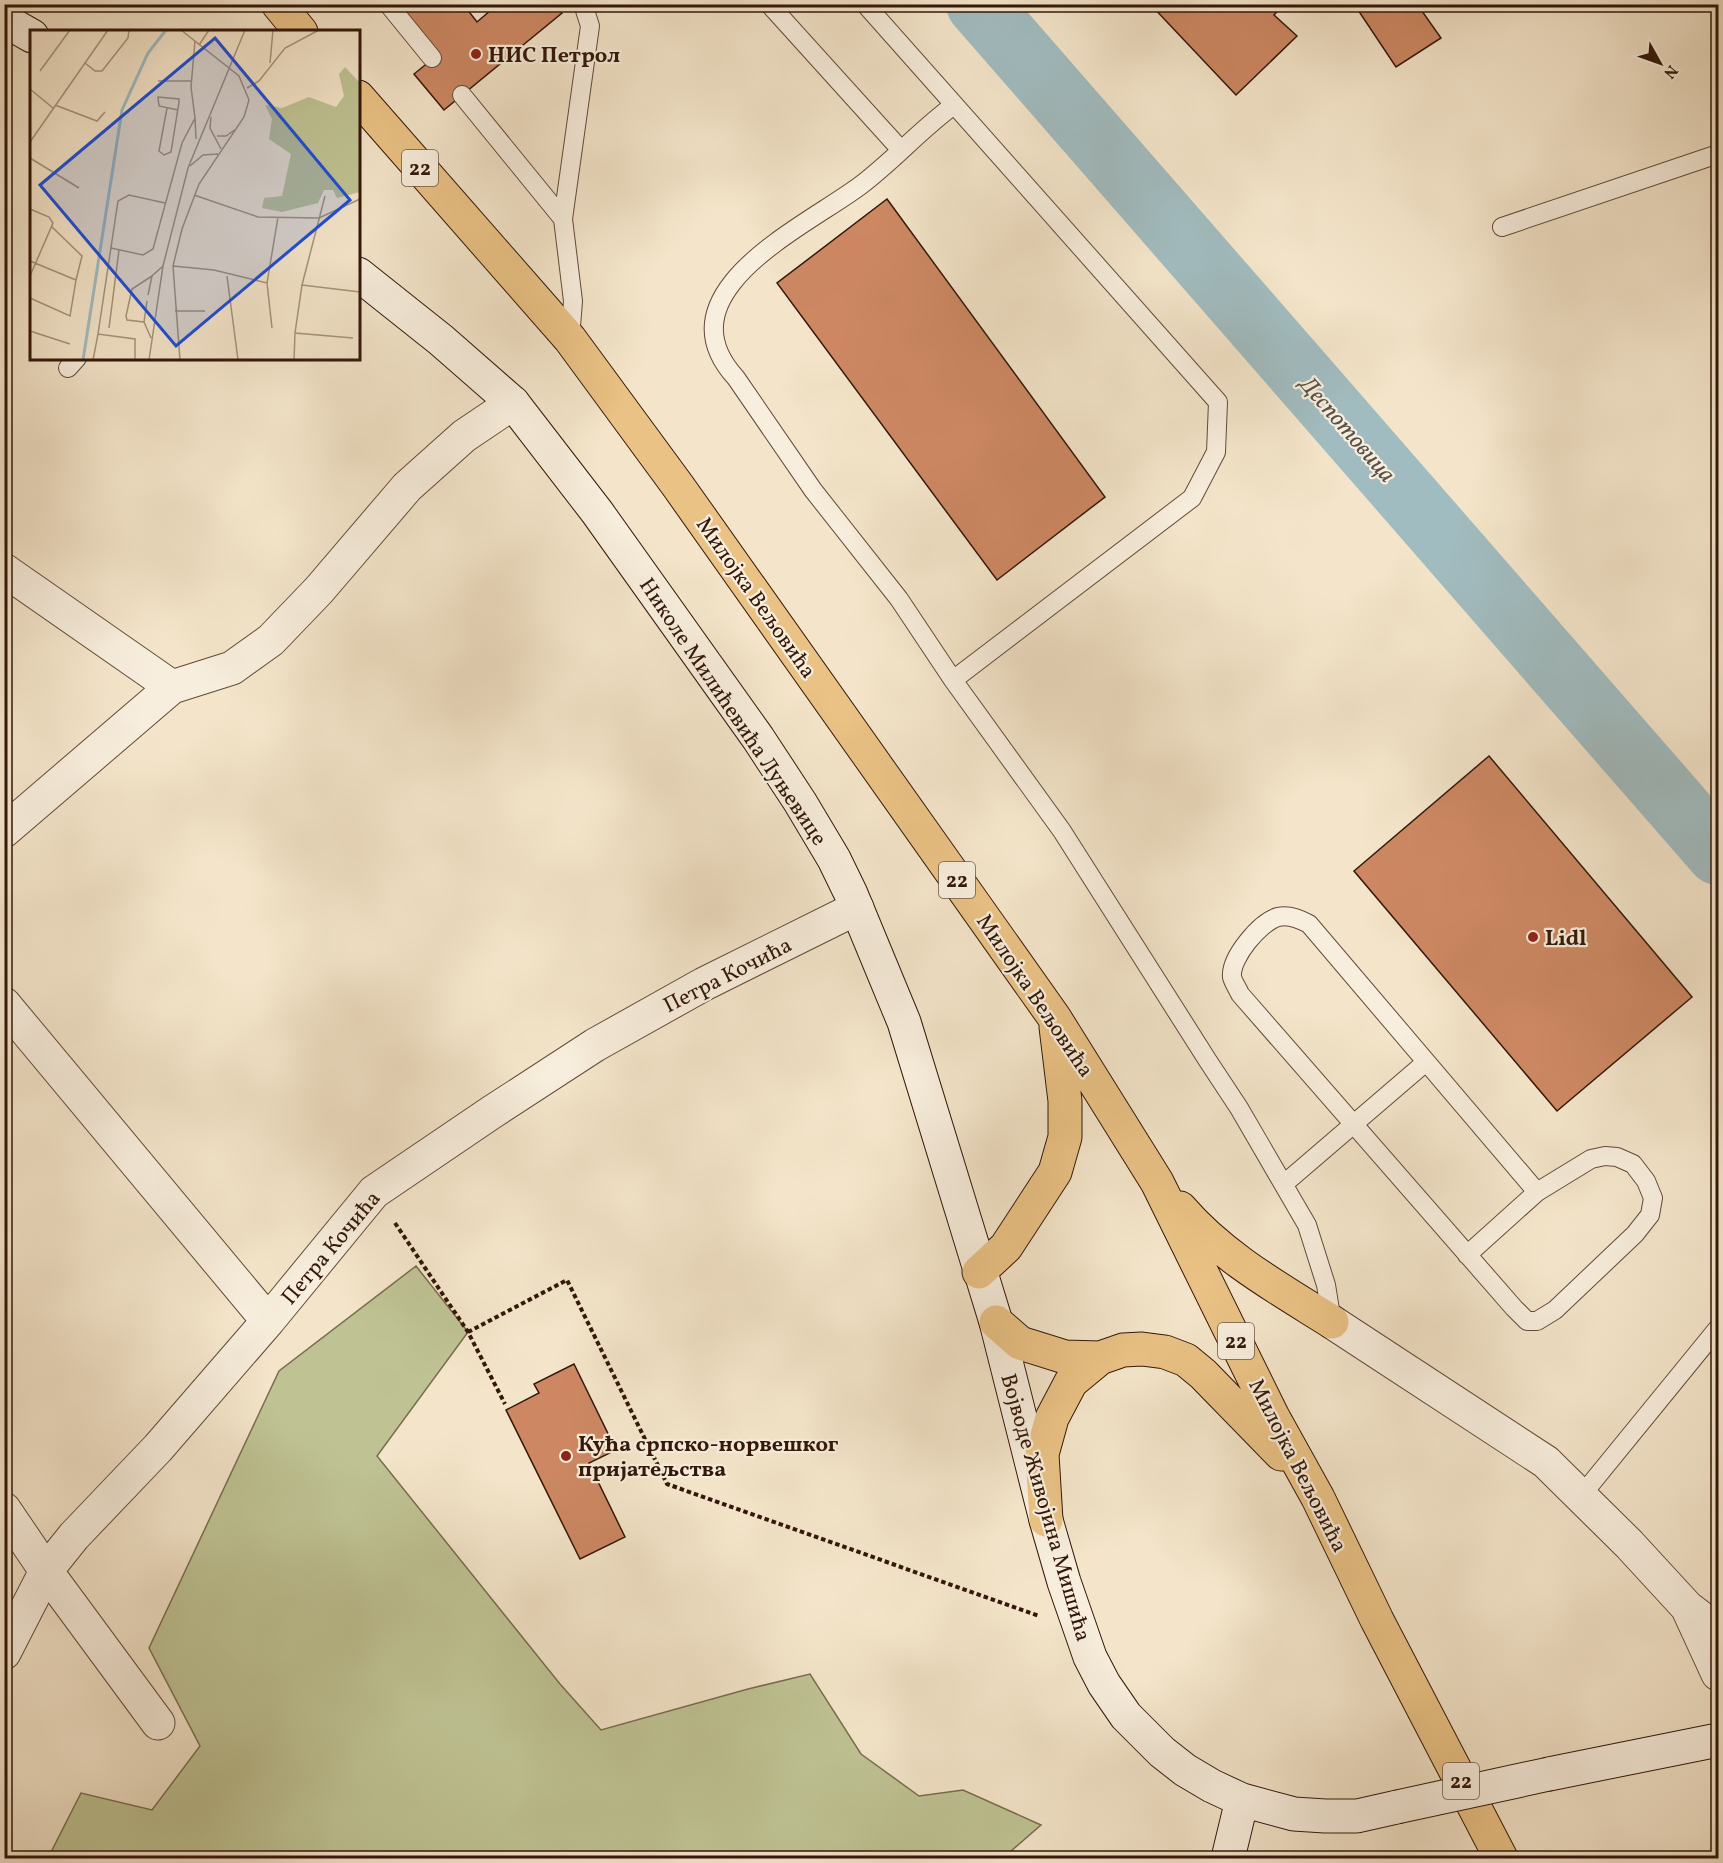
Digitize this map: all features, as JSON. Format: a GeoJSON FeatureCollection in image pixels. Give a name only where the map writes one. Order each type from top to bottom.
{"type":"FeatureCollection","features":[{"type":"Feature","properties":{"kind":"main road"},"geometry":{"type":"LineString","coordinates":[[278,4],[299,30]]}},
{"type":"Feature","properties":{"kind":"main road","name":"Милојка Вељовића"},"geometry":{"type":"LineString","coordinates":[[360,99],[570,339],[678,486],[1054,1017],[1157,1182],[1274,1417],[1318,1498],[1377,1620],[1501,1858]]}},
{"type":"Feature","properties":{"kind":"main road"},"geometry":{"type":"LineString","coordinates":[[979,1272],[1006,1247],[1055,1172],[1065,1137],[1065,1101],[1054,1017]]}},
{"type":"Feature","properties":{"kind":"main road"},"geometry":{"type":"LineString","coordinates":[[1157,1182],[1197,1228],[1231,1257],[1254,1274],[1332,1322]]}},
{"type":"Feature","properties":{"kind":"main road"},"geometry":{"type":"LineString","coordinates":[[996,1322],[1020,1343],[1065,1358],[1100,1358],[1123,1350],[1142,1349],[1165,1352],[1186,1360],[1272,1443],[1318,1498]]}},
{"type":"Feature","properties":{"kind":"main road"},"geometry":{"type":"LineString","coordinates":[[1046,1520],[1042,1454],[1052,1418],[1071,1382],[1100,1358]]}},
{"type":"Feature","properties":{"kind":"street"},"geometry":{"type":"LineString","coordinates":[[4,20],[30,35]]}},
{"type":"Feature","properties":{"kind":"street","name":"Николе Милићевића Луњевице"},"geometry":{"type":"LineString","coordinates":[[360,276],[441,340],[513,403],[597,512],[758,738],[800,802],[834,859],[857,908],[904,1023],[979,1272]]}},
{"type":"Feature","properties":{"kind":"street"},"geometry":{"type":"LineString","coordinates":[[4,831],[172,687],[232,668],[271,640],[319,590],[407,487],[464,436],[513,403]]}},
{"type":"Feature","properties":{"kind":"street"},"geometry":{"type":"LineString","coordinates":[[4,570],[172,687]]}},
{"type":"Feature","properties":{"kind":"street","name":"Петра Кочића"},"geometry":{"type":"LineString","coordinates":[[4,1653],[46,1570],[74,1536],[158,1448],[268,1321],[374,1192],[595,1045],[704,984],[857,908]]}},
{"type":"Feature","properties":{"kind":"street"},"geometry":{"type":"LineString","coordinates":[[4,1004],[268,1321]]}},
{"type":"Feature","properties":{"kind":"street","name":"Војводе Живојина Мишића"},"geometry":{"type":"LineString","coordinates":[[979,1272],[996,1322],[1046,1520],[1079,1630],[1090,1657],[1104,1684],[1126,1716],[1143,1735],[1185,1770],[1242,1800],[1294,1814],[1357,1816],[1719,1740]]}},
{"type":"Feature","properties":{"kind":"street"},"geometry":{"type":"LineString","coordinates":[[1332,1322],[1545,1462],[1629,1544],[1687,1607],[1719,1631]]}},
{"type":"Feature","properties":{"kind":"street"},"geometry":{"type":"LineString","coordinates":[[4,1509],[158,1723]]}},
{"type":"Feature","properties":{"kind":"street"},"geometry":{"type":"LineString","coordinates":[[1687,1607],[1719,1674]]}},
{"type":"Feature","properties":{"kind":"street"},"geometry":{"type":"LineString","coordinates":[[1228,1858],[1242,1800]]}},
{"type":"Feature","properties":{"kind":"lane"},"geometry":{"type":"LineString","coordinates":[[388,4],[432,58]]}},
{"type":"Feature","properties":{"kind":"lane"},"geometry":{"type":"LineString","coordinates":[[570,339],[573,301],[563,219],[590,26],[583,4]]}},
{"type":"Feature","properties":{"kind":"lane"},"geometry":{"type":"LineString","coordinates":[[769,4],[902,150]]}},
{"type":"Feature","properties":{"kind":"lane"},"geometry":{"type":"LineString","coordinates":[[865,4],[1218,402],[1216,452],[1192,498],[953,680]]}},
{"type":"Feature","properties":{"kind":"lane"},"geometry":{"type":"LineString","coordinates":[[462,95],[563,219]]}},
{"type":"Feature","properties":{"kind":"lane"},"geometry":{"type":"LineString","coordinates":[[954,105],[931,122],[862,184],[757,255],[741,272],[719,304],[714,336],[718,351],[725,366],[736,378],[813,490],[899,599],[953,680],[1062,831],[1239,1108],[1307,1224],[1326,1285],[1332,1322]]}},
{"type":"Feature","properties":{"kind":"lane"},"geometry":{"type":"LineString","coordinates":[[1502,227],[1719,154]]}},
{"type":"Feature","properties":{"kind":"lane"},"geometry":{"type":"LineString","coordinates":[[1467,1254],[1537,1192],[1591,1159],[1605,1156],[1617,1157],[1633,1164],[1646,1181],[1653,1198],[1650,1215],[1635,1234],[1555,1310],[1537,1321],[1527,1321],[1467,1254],[1240,994],[1232,977],[1235,961],[1260,927],[1278,916],[1296,917],[1309,924],[1537,1192]]}},
{"type":"Feature","properties":{"kind":"lane"},"geometry":{"type":"LineString","coordinates":[[1284,1183],[1426,1062]]}},
{"type":"Feature","properties":{"kind":"lane"},"geometry":{"type":"LineString","coordinates":[[1581,1496],[1719,1328]]}},
{"type":"Feature","properties":{"kind":"path"},"geometry":{"type":"LineString","coordinates":[[374,1192],[468,1332],[505,1404]]}},
{"type":"Feature","properties":{"kind":"path"},"geometry":{"type":"LineString","coordinates":[[468,1332],[567,1280],[667,1484],[1079,1630]]}},
{"type":"Feature","properties":{"kind":"green space"},"geometry":{"type":"Polygon","coordinates":[[[416,1266],[468,1332],[377,1456],[560,1684],[601,1730],[810,1674],[861,1754],[919,1796],[963,1790],[1041,1825],[1003,1858],[48,1858],[81,1793],[152,1810],[200,1746],[149,1648],[279,1371],[416,1266]]]}},
{"type":"Feature","properties":{"kind":"building"},"geometry":{"type":"Polygon","coordinates":[[[394,4],[463,4],[477,22],[498,4],[556,4],[562,13],[444,110],[414,74],[435,57],[394,4]]]}},
{"type":"Feature","properties":{"kind":"building"},"geometry":{"type":"Polygon","coordinates":[[[1150,4],[1284,4],[1274,15],[1297,36],[1236,95],[1150,4]]]}},
{"type":"Feature","properties":{"kind":"building"},"geometry":{"type":"Polygon","coordinates":[[[1354,4],[1417,4],[1441,38],[1396,67],[1354,4]]]}},
{"type":"Feature","properties":{"kind":"building"},"geometry":{"type":"Polygon","coordinates":[[[887,199],[1105,497],[997,580],[777,283],[887,199]]]}},
{"type":"Feature","properties":{"kind":"building"},"geometry":{"type":"Polygon","coordinates":[[[1489,756],[1692,997],[1557,1111],[1354,871],[1489,756]]]}},
{"type":"Feature","properties":{"kind":"building","name":"Кућа српско-норвешког пријатељства"},"geometry":{"type":"Polygon","coordinates":[[[574,1364],[616,1450],[589,1463],[625,1537],[580,1559],[506,1410],[539,1393],[534,1384],[574,1364]]]}},
{"type":"Feature","properties":{"kind":"waterway","name":"Деспотовица"},"geometry":{"type":"LineString","coordinates":[[978,4],[1718,853]]}},
{"type":"Feature","properties":{"kind":"place","name":"НИС Петрол"},"geometry":{"type":"Point","coordinates":[476,54]}},
{"type":"Feature","properties":{"kind":"place","name":"Lidl"},"geometry":{"type":"Point","coordinates":[1533,937]}},
{"type":"Feature","properties":{"kind":"place","name":"Кућа српско-норвешког пријатељства"},"geometry":{"type":"Point","coordinates":[566,1456]}}]}
